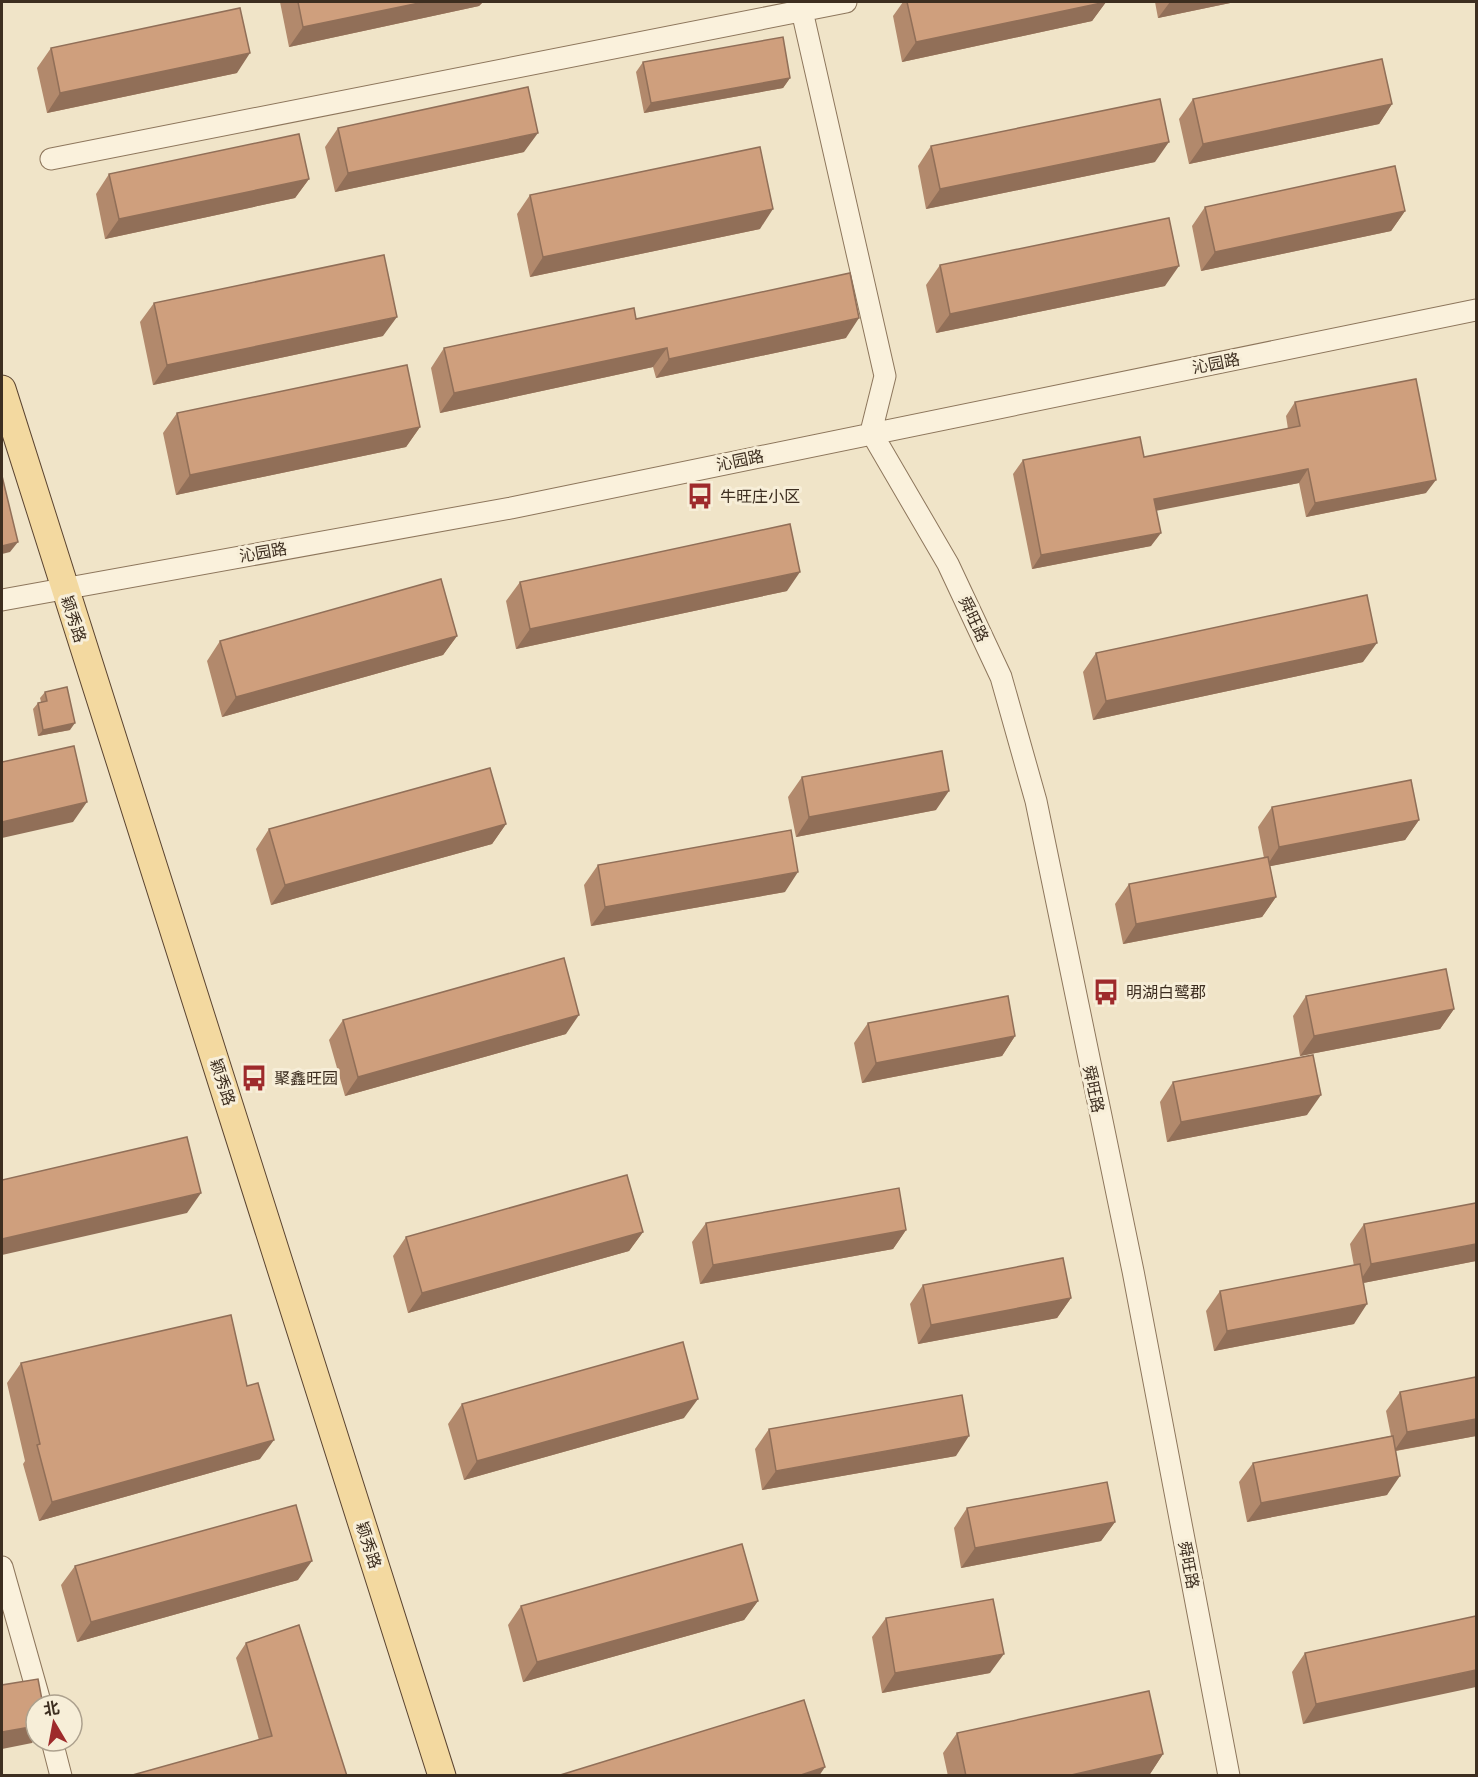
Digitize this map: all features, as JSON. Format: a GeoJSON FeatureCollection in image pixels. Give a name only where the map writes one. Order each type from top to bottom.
{"type":"FeatureCollection","features":[{"type":"Feature","properties":{"kind":"main road","name":"颖秀路"},"geometry":{"type":"LineString","coordinates":[[2,389],[63,588],[226,1089],[442,1776]]}},
{"type":"Feature","properties":{"kind":"street"},"geometry":{"type":"LineString","coordinates":[[51,159],[801,6],[846,2]]}},
{"type":"Feature","properties":{"kind":"street"},"geometry":{"type":"LineString","coordinates":[[801,6],[885,376],[872,432]]}},
{"type":"Feature","properties":{"kind":"street","name":"沁园路"},"geometry":{"type":"LineString","coordinates":[[2,600],[511,508],[872,432],[1476,310]]}},
{"type":"Feature","properties":{"kind":"street","name":"舜旺路"},"geometry":{"type":"LineString","coordinates":[[872,432],[948,564],[1001,677],[1035,801],[1133,1270],[1229,1776]]}},
{"type":"Feature","properties":{"kind":"street"},"geometry":{"type":"LineString","coordinates":[[2,1567],[38,1693]]}},
{"type":"Feature","properties":{"kind":"street"},"geometry":{"type":"LineString","coordinates":[[54,1753],[61,1776]]}},
{"type":"Feature","properties":{"kind":"building"},"geometry":{"type":"Polygon","coordinates":[[[298,2],[424,2],[303,27],[298,2]]]}},
{"type":"Feature","properties":{"kind":"building"},"geometry":{"type":"Polygon","coordinates":[[[907,2],[1106,2],[916,42],[907,2]]]}},
{"type":"Feature","properties":{"kind":"building"},"geometry":{"type":"Polygon","coordinates":[[[240,8],[250,53],[60,93],[51,48],[240,8]]]}},
{"type":"Feature","properties":{"kind":"building"},"geometry":{"type":"Polygon","coordinates":[[[783,37],[790,78],[651,103],[643,62],[783,37]]]}},
{"type":"Feature","properties":{"kind":"building"},"geometry":{"type":"Polygon","coordinates":[[[1382,59],[1392,104],[1203,144],[1193,99],[1382,59]]]}},
{"type":"Feature","properties":{"kind":"building"},"geometry":{"type":"Polygon","coordinates":[[[528,87],[538,133],[348,173],[338,128],[528,87]]]}},
{"type":"Feature","properties":{"kind":"building"},"geometry":{"type":"Polygon","coordinates":[[[1160,99],[1169,142],[940,189],[931,146],[1160,99]]]}},
{"type":"Feature","properties":{"kind":"building"},"geometry":{"type":"Polygon","coordinates":[[[299,134],[309,179],[119,219],[109,174],[299,134]]]}},
{"type":"Feature","properties":{"kind":"building"},"geometry":{"type":"Polygon","coordinates":[[[760,147],[773,209],[543,257],[530,195],[760,147]]]}},
{"type":"Feature","properties":{"kind":"building"},"geometry":{"type":"Polygon","coordinates":[[[1395,166],[1405,211],[1215,252],[1205,207],[1395,166]]]}},
{"type":"Feature","properties":{"kind":"building"},"geometry":{"type":"Polygon","coordinates":[[[1169,218],[1179,266],[950,314],[940,265],[1169,218]]]}},
{"type":"Feature","properties":{"kind":"building"},"geometry":{"type":"Polygon","coordinates":[[[384,255],[397,317],[167,365],[154,303],[384,255]]]}},
{"type":"Feature","properties":{"kind":"building"},"geometry":{"type":"Polygon","coordinates":[[[850,273],[859,318],[669,359],[667,348],[454,393],[444,348],[634,308],[636,319],[850,273]]]}},
{"type":"Feature","properties":{"kind":"building"},"geometry":{"type":"Polygon","coordinates":[[[407,365],[420,427],[190,475],[177,413],[407,365]]]}},
{"type":"Feature","properties":{"kind":"building"},"geometry":{"type":"Polygon","coordinates":[[[1416,379],[1436,480],[1315,503],[1308,469],[1154,499],[1161,533],[1041,555],[1023,460],[1140,437],[1144,457],[1300,426],[1295,402],[1416,379]]]}},
{"type":"Feature","properties":{"kind":"building"},"geometry":{"type":"Polygon","coordinates":[[[2,476],[18,542],[2,546],[2,476]]]}},
{"type":"Feature","properties":{"kind":"building"},"geometry":{"type":"Polygon","coordinates":[[[790,524],[800,572],[530,629],[520,582],[790,524]]]}},
{"type":"Feature","properties":{"kind":"building"},"geometry":{"type":"Polygon","coordinates":[[[441,579],[457,636],[236,697],[220,641],[441,579]]]}},
{"type":"Feature","properties":{"kind":"building"},"geometry":{"type":"Polygon","coordinates":[[[1367,595],[1377,643],[1106,701],[1096,653],[1367,595]]]}},
{"type":"Feature","properties":{"kind":"building"},"geometry":{"type":"Polygon","coordinates":[[[67,687],[75,723],[43,730],[38,703],[47,701],[45,692],[67,687]]]}},
{"type":"Feature","properties":{"kind":"building"},"geometry":{"type":"Polygon","coordinates":[[[74,746],[87,802],[2,822],[2,762],[74,746]]]}},
{"type":"Feature","properties":{"kind":"building"},"geometry":{"type":"Polygon","coordinates":[[[942,751],[949,791],[809,817],[802,777],[942,751]]]}},
{"type":"Feature","properties":{"kind":"building"},"geometry":{"type":"Polygon","coordinates":[[[490,768],[506,824],[285,885],[269,829],[490,768]]]}},
{"type":"Feature","properties":{"kind":"building"},"geometry":{"type":"Polygon","coordinates":[[[1411,780],[1419,820],[1279,847],[1272,807],[1411,780]]]}},
{"type":"Feature","properties":{"kind":"building"},"geometry":{"type":"Polygon","coordinates":[[[791,830],[798,872],[605,907],[598,865],[791,830]]]}},
{"type":"Feature","properties":{"kind":"building"},"geometry":{"type":"Polygon","coordinates":[[[1268,857],[1276,897],[1136,924],[1129,884],[1268,857]]]}},
{"type":"Feature","properties":{"kind":"building"},"geometry":{"type":"Polygon","coordinates":[[[564,958],[579,1015],[358,1077],[343,1020],[564,958]]]}},
{"type":"Feature","properties":{"kind":"building"},"geometry":{"type":"Polygon","coordinates":[[[1446,969],[1454,1009],[1314,1036],[1306,996],[1446,969]]]}},
{"type":"Feature","properties":{"kind":"building"},"geometry":{"type":"Polygon","coordinates":[[[1008,996],[1015,1036],[876,1063],[868,1023],[1008,996]]]}},
{"type":"Feature","properties":{"kind":"building"},"geometry":{"type":"Polygon","coordinates":[[[1313,1055],[1321,1095],[1181,1122],[1173,1082],[1313,1055]]]}},
{"type":"Feature","properties":{"kind":"building"},"geometry":{"type":"Polygon","coordinates":[[[187,1137],[201,1193],[2,1239],[2,1180],[187,1137]]]}},
{"type":"Feature","properties":{"kind":"building"},"geometry":{"type":"Polygon","coordinates":[[[627,1175],[643,1232],[422,1293],[406,1237],[627,1175]]]}},
{"type":"Feature","properties":{"kind":"building"},"geometry":{"type":"Polygon","coordinates":[[[899,1188],[906,1230],[713,1265],[706,1223],[899,1188]]]}},
{"type":"Feature","properties":{"kind":"building"},"geometry":{"type":"Polygon","coordinates":[[[1476,1203],[1476,1244],[1371,1264],[1364,1224],[1476,1203]]]}},
{"type":"Feature","properties":{"kind":"building"},"geometry":{"type":"Polygon","coordinates":[[[1063,1258],[1071,1298],[931,1325],[923,1285],[1063,1258]]]}},
{"type":"Feature","properties":{"kind":"building"},"geometry":{"type":"Polygon","coordinates":[[[1360,1264],[1367,1304],[1227,1331],[1220,1291],[1360,1264]]]}},
{"type":"Feature","properties":{"kind":"building"},"geometry":{"type":"Polygon","coordinates":[[[231,1315],[247,1386],[258,1383],[274,1440],[52,1502],[37,1445],[40,1444],[21,1363],[231,1315]]]}},
{"type":"Feature","properties":{"kind":"building"},"geometry":{"type":"Polygon","coordinates":[[[683,1342],[698,1399],[477,1461],[462,1404],[683,1342]]]}},
{"type":"Feature","properties":{"kind":"building"},"geometry":{"type":"Polygon","coordinates":[[[1476,1377],[1476,1419],[1407,1432],[1400,1392],[1476,1377]]]}},
{"type":"Feature","properties":{"kind":"building"},"geometry":{"type":"Polygon","coordinates":[[[962,1395],[969,1436],[776,1471],[769,1429],[962,1395]]]}},
{"type":"Feature","properties":{"kind":"building"},"geometry":{"type":"Polygon","coordinates":[[[1393,1436],[1400,1476],[1261,1503],[1253,1463],[1393,1436]]]}},
{"type":"Feature","properties":{"kind":"building"},"geometry":{"type":"Polygon","coordinates":[[[1107,1482],[1115,1522],[975,1548],[967,1508],[1107,1482]]]}},
{"type":"Feature","properties":{"kind":"building"},"geometry":{"type":"Polygon","coordinates":[[[296,1505],[312,1561],[91,1622],[75,1566],[296,1505]]]}},
{"type":"Feature","properties":{"kind":"building"},"geometry":{"type":"Polygon","coordinates":[[[742,1544],[758,1601],[537,1662],[521,1606],[742,1544]]]}},
{"type":"Feature","properties":{"kind":"building"},"geometry":{"type":"Polygon","coordinates":[[[993,1599],[1004,1654],[895,1673],[886,1618],[993,1599]]]}},
{"type":"Feature","properties":{"kind":"building"},"geometry":{"type":"Polygon","coordinates":[[[1476,1616],[1476,1670],[1316,1704],[1305,1653],[1476,1616]]]}},
{"type":"Feature","properties":{"kind":"building"},"geometry":{"type":"Polygon","coordinates":[[[299,1625],[347,1776],[129,1776],[272,1736],[246,1643],[299,1625]]]}},
{"type":"Feature","properties":{"kind":"building"},"geometry":{"type":"Polygon","coordinates":[[[38,1679],[41,1693],[24,1693],[24,1728],[2,1732],[2,1685],[38,1679]]]}},
{"type":"Feature","properties":{"kind":"building"},"geometry":{"type":"Polygon","coordinates":[[[1149,1691],[1163,1754],[1067,1776],[966,1776],[957,1733],[1149,1691]]]}},
{"type":"Feature","properties":{"kind":"building"},"geometry":{"type":"Polygon","coordinates":[[[804,1700],[825,1767],[798,1776],[557,1776],[804,1700]]]}},
{"type":"Feature","properties":{"kind":"place","name":"牛旺庄小区"},"geometry":{"type":"Point","coordinates":[700,496]}},
{"type":"Feature","properties":{"kind":"place","name":"明湖白鹭郡"},"geometry":{"type":"Point","coordinates":[1106,992]}},
{"type":"Feature","properties":{"kind":"place","name":"聚鑫旺园"},"geometry":{"type":"Point","coordinates":[254,1078]}}]}
